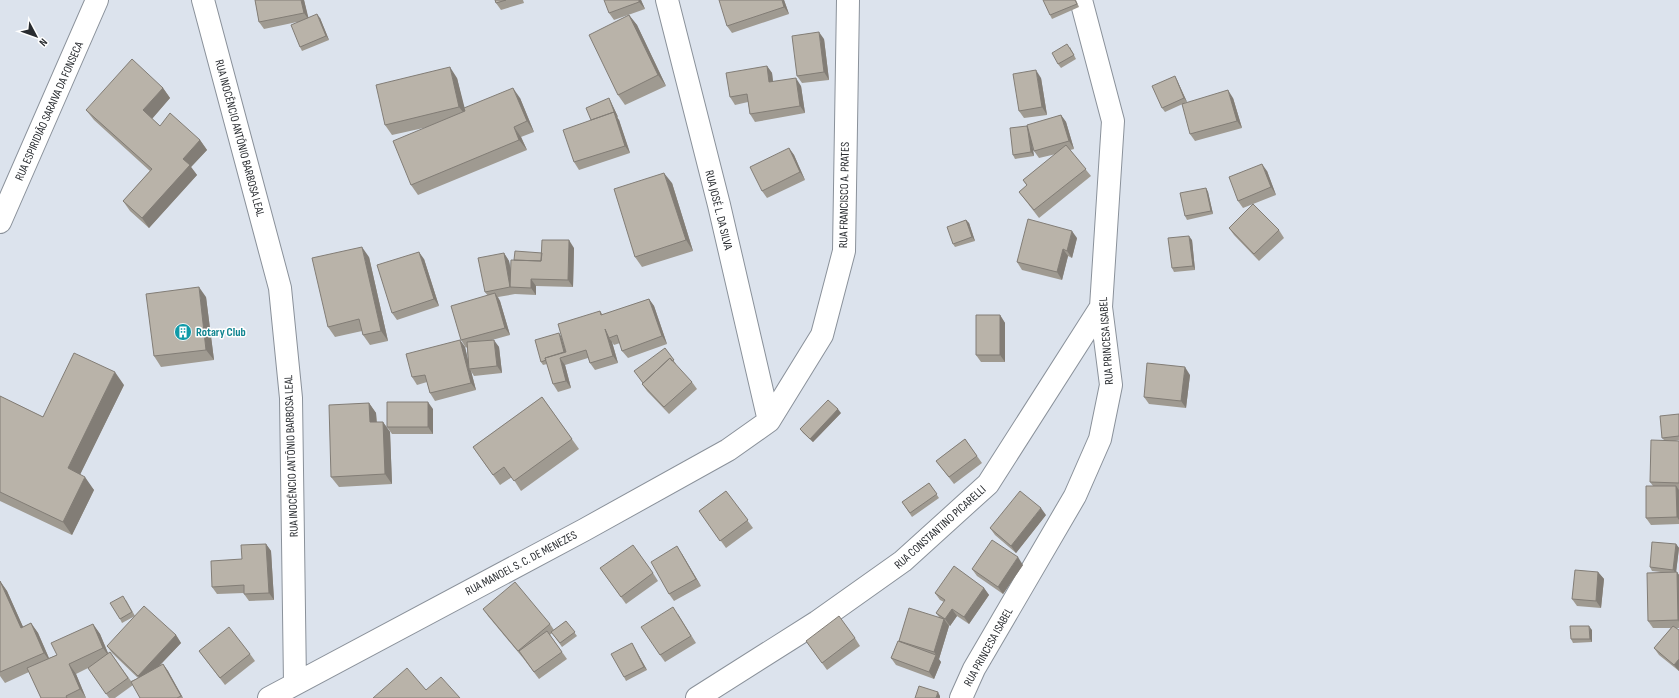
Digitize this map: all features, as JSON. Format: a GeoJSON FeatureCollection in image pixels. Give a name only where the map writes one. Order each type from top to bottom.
{"type":"FeatureCollection","features":[{"type":"Feature","properties":{"kind":"street","name":"RUA ESPIRIDIÃO SARAIVA DA FONSECA"},"geometry":{"type":"LineString","coordinates":[[0,222],[98,0]]}},
{"type":"Feature","properties":{"kind":"street","name":"RUA INOCÊNCIO ANTÔNIO BARBOSA LEAL"},"geometry":{"type":"LineString","coordinates":[[203,0],[280,288],[291,398],[295,683]]}},
{"type":"Feature","properties":{"kind":"street","name":"RUA JOSÉ L. DA SILVA"},"geometry":{"type":"LineString","coordinates":[[667,0],[719,205],[769,421]]}},
{"type":"Feature","properties":{"kind":"street","name":"RUA FRANCISCO A. PRATES"},"geometry":{"type":"LineString","coordinates":[[769,421],[822,335],[844,251],[848,0]]}},
{"type":"Feature","properties":{"kind":"street","name":"RUA PRINCESA ISABEL"},"geometry":{"type":"LineString","coordinates":[[961,698],[974,670],[1074,496],[1100,439],[1111,385],[1101,307],[1113,121],[1080,0]]}},
{"type":"Feature","properties":{"kind":"street","name":"RUA CONSTANTINO PICARELLI"},"geometry":{"type":"LineString","coordinates":[[697,698],[817,622],[903,562],[988,484],[1101,307]]}},
{"type":"Feature","properties":{"kind":"street","name":"RUA MANOEL S. C. DE MENEZES"},"geometry":{"type":"LineString","coordinates":[[269,698],[584,530],[728,450],[769,421]]}},
{"type":"Feature","properties":{"kind":"building"},"geometry":{"type":"Polygon","coordinates":[[[255,0],[301,0],[304,13],[259,22],[255,0]]]}},
{"type":"Feature","properties":{"kind":"building"},"geometry":{"type":"Polygon","coordinates":[[[495,0],[506,0],[496,3],[495,0]]]}},
{"type":"Feature","properties":{"kind":"building"},"geometry":{"type":"Polygon","coordinates":[[[604,0],[639,0],[639,2],[609,13],[604,0]]]}},
{"type":"Feature","properties":{"kind":"building"},"geometry":{"type":"Polygon","coordinates":[[[719,0],[782,0],[784,7],[727,26],[719,0]]]}},
{"type":"Feature","properties":{"kind":"building"},"geometry":{"type":"Polygon","coordinates":[[[1043,0],[1075,0],[1077,4],[1050,15],[1043,0]]]}},
{"type":"Feature","properties":{"kind":"building"},"geometry":{"type":"Polygon","coordinates":[[[317,14],[326,36],[300,47],[291,25],[317,14]]]}},
{"type":"Feature","properties":{"kind":"building"},"geometry":{"type":"Polygon","coordinates":[[[629,15],[658,75],[618,95],[589,35],[629,15]]]}},
{"type":"Feature","properties":{"kind":"building"},"geometry":{"type":"Polygon","coordinates":[[[819,32],[824,72],[797,76],[792,36],[819,32]]]}},
{"type":"Feature","properties":{"kind":"building"},"geometry":{"type":"Polygon","coordinates":[[[1067,44],[1074,55],[1058,64],[1052,53],[1067,44]]]}},
{"type":"Feature","properties":{"kind":"building"},"geometry":{"type":"Polygon","coordinates":[[[132,59],[163,88],[143,110],[160,126],[170,113],[200,140],[183,159],[190,165],[142,218],[123,201],[152,169],[86,110],[132,59]]]}},
{"type":"Feature","properties":{"kind":"building"},"geometry":{"type":"Polygon","coordinates":[[[767,66],[769,82],[796,78],[800,106],[750,114],[747,94],[730,97],[726,73],[767,66]]]}},
{"type":"Feature","properties":{"kind":"building"},"geometry":{"type":"Polygon","coordinates":[[[450,67],[459,107],[385,125],[376,85],[450,67]]]}},
{"type":"Feature","properties":{"kind":"building"},"geometry":{"type":"Polygon","coordinates":[[[1036,70],[1042,107],[1019,111],[1013,74],[1036,70]]]}},
{"type":"Feature","properties":{"kind":"building"},"geometry":{"type":"Polygon","coordinates":[[[1175,76],[1184,98],[1162,108],[1152,86],[1175,76]]]}},
{"type":"Feature","properties":{"kind":"building"},"geometry":{"type":"Polygon","coordinates":[[[513,88],[527,121],[514,127],[519,140],[411,185],[393,141],[465,111],[464,108],[513,88]]]}},
{"type":"Feature","properties":{"kind":"building"},"geometry":{"type":"Polygon","coordinates":[[[1228,90],[1237,121],[1190,134],[1182,104],[1228,90]]]}},
{"type":"Feature","properties":{"kind":"building"},"geometry":{"type":"Polygon","coordinates":[[[609,98],[615,114],[614,112],[591,120],[586,108],[609,98]]]}},
{"type":"Feature","properties":{"kind":"building"},"geometry":{"type":"Polygon","coordinates":[[[614,112],[625,146],[574,162],[563,130],[614,112]]]}},
{"type":"Feature","properties":{"kind":"building"},"geometry":{"type":"Polygon","coordinates":[[[1061,115],[1069,141],[1034,151],[1027,125],[1061,115]]]}},
{"type":"Feature","properties":{"kind":"building"},"geometry":{"type":"Polygon","coordinates":[[[1027,126],[1031,152],[1013,155],[1010,128],[1027,126]]]}},
{"type":"Feature","properties":{"kind":"building"},"geometry":{"type":"Polygon","coordinates":[[[1066,145],[1086,169],[1034,210],[1019,192],[1027,185],[1023,180],[1066,145]]]}},
{"type":"Feature","properties":{"kind":"building"},"geometry":{"type":"Polygon","coordinates":[[[789,148],[800,172],[762,191],[750,167],[789,148]]]}},
{"type":"Feature","properties":{"kind":"building"},"geometry":{"type":"Polygon","coordinates":[[[1262,164],[1271,187],[1238,201],[1229,177],[1262,164]]]}},
{"type":"Feature","properties":{"kind":"building"},"geometry":{"type":"Polygon","coordinates":[[[664,173],[686,240],[635,257],[614,189],[664,173]]]}},
{"type":"Feature","properties":{"kind":"building"},"geometry":{"type":"Polygon","coordinates":[[[1206,188],[1211,211],[1185,216],[1180,193],[1206,188]]]}},
{"type":"Feature","properties":{"kind":"building"},"geometry":{"type":"Polygon","coordinates":[[[1253,204],[1279,230],[1254,254],[1229,228],[1253,204]]]}},
{"type":"Feature","properties":{"kind":"building"},"geometry":{"type":"Polygon","coordinates":[[[1028,219],[1072,231],[1067,251],[1063,249],[1057,272],[1017,262],[1028,219]]]}},
{"type":"Feature","properties":{"kind":"building"},"geometry":{"type":"Polygon","coordinates":[[[966,220],[972,237],[953,244],[947,227],[966,220]]]}},
{"type":"Feature","properties":{"kind":"building"},"geometry":{"type":"Polygon","coordinates":[[[1189,236],[1193,266],[1172,268],[1168,238],[1189,236]]]}},
{"type":"Feature","properties":{"kind":"building"},"geometry":{"type":"Polygon","coordinates":[[[542,240],[569,240],[568,280],[531,279],[531,288],[510,287],[511,260],[541,261],[542,240]]]}},
{"type":"Feature","properties":{"kind":"building"},"geometry":{"type":"Polygon","coordinates":[[[362,247],[381,331],[363,335],[359,319],[328,327],[312,258],[362,247]]]}},
{"type":"Feature","properties":{"kind":"building"},"geometry":{"type":"Polygon","coordinates":[[[515,251],[542,253],[541,261],[514,260],[515,251]]]}},
{"type":"Feature","properties":{"kind":"building"},"geometry":{"type":"Polygon","coordinates":[[[419,252],[434,299],[392,313],[377,265],[419,252]]]}},
{"type":"Feature","properties":{"kind":"building"},"geometry":{"type":"Polygon","coordinates":[[[504,253],[510,287],[485,292],[478,258],[504,253]]]}},
{"type":"Feature","properties":{"kind":"building","name":"Rotary Club"},"geometry":{"type":"Polygon","coordinates":[[[199,287],[206,350],[154,356],[146,294],[199,287]]]}},
{"type":"Feature","properties":{"kind":"building"},"geometry":{"type":"Polygon","coordinates":[[[495,293],[505,328],[461,340],[451,306],[495,293]]]}},
{"type":"Feature","properties":{"kind":"building"},"geometry":{"type":"Polygon","coordinates":[[[649,299],[662,336],[622,351],[617,335],[609,338],[605,329],[613,356],[590,363],[586,350],[560,358],[566,381],[553,384],[545,358],[566,352],[558,324],[600,311],[601,315],[649,299]]]}},
{"type":"Feature","properties":{"kind":"building"},"geometry":{"type":"Polygon","coordinates":[[[976,315],[1000,315],[1000,355],[976,355],[976,315]]]}},
{"type":"Feature","properties":{"kind":"building"},"geometry":{"type":"Polygon","coordinates":[[[559,333],[564,352],[545,358],[546,360],[541,362],[535,340],[559,333]]]}},
{"type":"Feature","properties":{"kind":"building"},"geometry":{"type":"Polygon","coordinates":[[[460,340],[471,383],[430,393],[425,375],[412,377],[406,354],[460,340]]]}},
{"type":"Feature","properties":{"kind":"building"},"geometry":{"type":"Polygon","coordinates":[[[494,340],[497,366],[469,369],[467,342],[494,340]]]}},
{"type":"Feature","properties":{"kind":"building"},"geometry":{"type":"Polygon","coordinates":[[[665,348],[674,360],[672,361],[670,358],[643,383],[634,371],[665,348]]]}},
{"type":"Feature","properties":{"kind":"building"},"geometry":{"type":"Polygon","coordinates":[[[74,353],[115,372],[68,468],[85,477],[63,522],[0,492],[0,396],[43,417],[74,353]]]}},
{"type":"Feature","properties":{"kind":"building"},"geometry":{"type":"Polygon","coordinates":[[[670,358],[692,382],[664,407],[642,384],[670,358]]]}},
{"type":"Feature","properties":{"kind":"building"},"geometry":{"type":"Polygon","coordinates":[[[1147,363],[1185,367],[1181,401],[1144,397],[1147,363]]]}},
{"type":"Feature","properties":{"kind":"building"},"geometry":{"type":"Polygon","coordinates":[[[542,397],[572,439],[514,481],[504,467],[493,475],[473,447],[542,397]]]}},
{"type":"Feature","properties":{"kind":"building"},"geometry":{"type":"Polygon","coordinates":[[[828,400],[838,409],[810,439],[800,429],[828,400]]]}},
{"type":"Feature","properties":{"kind":"building"},"geometry":{"type":"Polygon","coordinates":[[[387,402],[428,402],[428,427],[387,427],[387,402]]]}},
{"type":"Feature","properties":{"kind":"building"},"geometry":{"type":"Polygon","coordinates":[[[369,403],[370,422],[383,422],[385,474],[331,477],[329,405],[369,403]]]}},
{"type":"Feature","properties":{"kind":"building"},"geometry":{"type":"Polygon","coordinates":[[[1679,414],[1679,436],[1662,438],[1660,416],[1679,414]]]}},
{"type":"Feature","properties":{"kind":"building"},"geometry":{"type":"Polygon","coordinates":[[[965,439],[977,456],[949,477],[936,461],[965,439]]]}},
{"type":"Feature","properties":{"kind":"building"},"geometry":{"type":"Polygon","coordinates":[[[1651,440],[1679,441],[1679,483],[1650,482],[1651,440]]]}},
{"type":"Feature","properties":{"kind":"building"},"geometry":{"type":"Polygon","coordinates":[[[929,483],[937,494],[910,513],[902,502],[929,483]]]}},
{"type":"Feature","properties":{"kind":"building"},"geometry":{"type":"Polygon","coordinates":[[[1646,486],[1676,486],[1677,517],[1646,518],[1646,486]]]}},
{"type":"Feature","properties":{"kind":"building"},"geometry":{"type":"Polygon","coordinates":[[[726,491],[748,520],[720,541],[699,511],[726,491]]]}},
{"type":"Feature","properties":{"kind":"building"},"geometry":{"type":"Polygon","coordinates":[[[1020,491],[1041,508],[1011,546],[990,528],[1020,491]]]}},
{"type":"Feature","properties":{"kind":"building"},"geometry":{"type":"Polygon","coordinates":[[[992,540],[1018,557],[998,587],[972,569],[992,540]]]}},
{"type":"Feature","properties":{"kind":"building"},"geometry":{"type":"Polygon","coordinates":[[[1652,542],[1676,544],[1673,570],[1650,567],[1652,542]]]}},
{"type":"Feature","properties":{"kind":"building"},"geometry":{"type":"Polygon","coordinates":[[[266,544],[269,593],[244,594],[244,585],[212,587],[211,561],[242,559],[241,545],[266,544]]]}},
{"type":"Feature","properties":{"kind":"building"},"geometry":{"type":"Polygon","coordinates":[[[633,545],[653,573],[621,597],[600,568],[633,545]]]}},
{"type":"Feature","properties":{"kind":"building"},"geometry":{"type":"Polygon","coordinates":[[[677,546],[696,579],[669,594],[651,562],[677,546]]]}},
{"type":"Feature","properties":{"kind":"building"},"geometry":{"type":"Polygon","coordinates":[[[954,566],[984,588],[964,617],[952,609],[945,619],[936,613],[945,600],[935,593],[954,566]]]}},
{"type":"Feature","properties":{"kind":"building"},"geometry":{"type":"Polygon","coordinates":[[[1575,570],[1598,572],[1596,601],[1572,599],[1575,570]]]}},
{"type":"Feature","properties":{"kind":"building"},"geometry":{"type":"Polygon","coordinates":[[[1677,572],[1678,620],[1648,621],[1647,573],[1677,572]]]}},
{"type":"Feature","properties":{"kind":"building"},"geometry":{"type":"Polygon","coordinates":[[[0,581],[21,628],[31,623],[44,653],[0,672],[0,581]]]}},
{"type":"Feature","properties":{"kind":"building"},"geometry":{"type":"Polygon","coordinates":[[[515,582],[550,624],[518,651],[483,609],[515,582]]]}},
{"type":"Feature","properties":{"kind":"building"},"geometry":{"type":"Polygon","coordinates":[[[123,596],[132,612],[120,619],[110,603],[123,596]]]}},
{"type":"Feature","properties":{"kind":"building"},"geometry":{"type":"Polygon","coordinates":[[[144,606],[176,635],[138,676],[107,646],[144,606]]]}},
{"type":"Feature","properties":{"kind":"building"},"geometry":{"type":"Polygon","coordinates":[[[673,607],[691,636],[660,655],[641,627],[673,607]]]}},
{"type":"Feature","properties":{"kind":"building"},"geometry":{"type":"Polygon","coordinates":[[[909,608],[944,619],[934,652],[899,641],[909,608]]]}},
{"type":"Feature","properties":{"kind":"building"},"geometry":{"type":"Polygon","coordinates":[[[839,616],[855,638],[822,663],[806,641],[839,616]]]}},
{"type":"Feature","properties":{"kind":"building"},"geometry":{"type":"Polygon","coordinates":[[[566,621],[575,632],[560,643],[551,632],[566,621]]]}},
{"type":"Feature","properties":{"kind":"building"},"geometry":{"type":"Polygon","coordinates":[[[93,624],[103,648],[69,664],[80,689],[66,696],[67,698],[41,698],[27,668],[57,655],[51,643],[93,624]]]}},
{"type":"Feature","properties":{"kind":"building"},"geometry":{"type":"Polygon","coordinates":[[[1570,626],[1589,626],[1590,639],[1571,639],[1570,626]]]}},
{"type":"Feature","properties":{"kind":"building"},"geometry":{"type":"Polygon","coordinates":[[[1673,626],[1679,630],[1679,659],[1674,665],[1654,648],[1673,626]]]}},
{"type":"Feature","properties":{"kind":"building"},"geometry":{"type":"Polygon","coordinates":[[[229,627],[250,654],[220,678],[199,651],[229,627]]]}},
{"type":"Feature","properties":{"kind":"building"},"geometry":{"type":"Polygon","coordinates":[[[547,631],[562,652],[534,672],[519,651],[547,631]]]}},
{"type":"Feature","properties":{"kind":"building"},"geometry":{"type":"Polygon","coordinates":[[[898,641],[936,655],[929,672],[891,658],[898,641]]]}},
{"type":"Feature","properties":{"kind":"building"},"geometry":{"type":"Polygon","coordinates":[[[632,643],[644,667],[624,677],[611,654],[632,643]]]}},
{"type":"Feature","properties":{"kind":"building"},"geometry":{"type":"Polygon","coordinates":[[[110,652],[128,678],[106,694],[88,668],[110,652]]]}},
{"type":"Feature","properties":{"kind":"building"},"geometry":{"type":"Polygon","coordinates":[[[163,664],[181,696],[177,698],[140,698],[131,682],[163,664]]]}},
{"type":"Feature","properties":{"kind":"building"},"geometry":{"type":"Polygon","coordinates":[[[407,668],[426,690],[441,677],[460,698],[373,698],[407,668]]]}},
{"type":"Feature","properties":{"kind":"building"},"geometry":{"type":"Polygon","coordinates":[[[919,686],[938,692],[936,698],[915,698],[919,686]]]}},
{"type":"Feature","properties":{"kind":"place","name":"Rotary Club"},"geometry":{"type":"Point","coordinates":[183,332]}}]}
